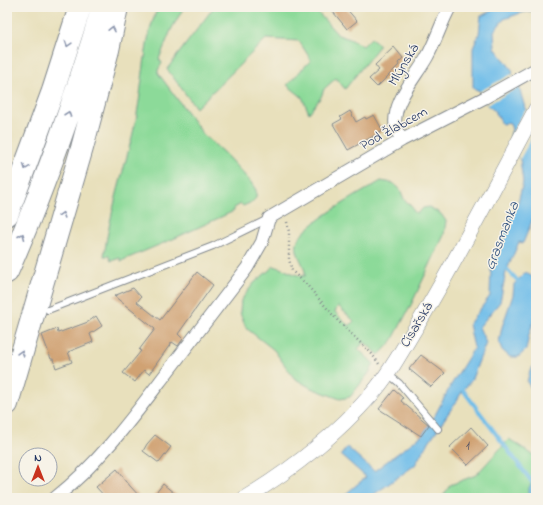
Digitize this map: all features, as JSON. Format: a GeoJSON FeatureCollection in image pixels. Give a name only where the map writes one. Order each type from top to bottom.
{"type":"FeatureCollection","features":[{"type":"Feature","properties":{"kind":"highway"},"geometry":{"type":"LineString","coordinates":[[7,215],[53,91],[80,7]]}},
{"type":"Feature","properties":{"kind":"highway"},"geometry":{"type":"LineString","coordinates":[[7,272],[36,203],[55,152],[103,7]]}},
{"type":"Feature","properties":{"kind":"highway"},"geometry":{"type":"LineString","coordinates":[[7,404],[84,140],[108,50],[117,7]]}},
{"type":"Feature","properties":{"kind":"street","name":"Mlýnská"},"geometry":{"type":"LineString","coordinates":[[402,140],[396,129],[398,108],[402,96],[427,57],[450,7]]}},
{"type":"Feature","properties":{"kind":"street","name":"Pod Žlabcem"},"geometry":{"type":"LineString","coordinates":[[269,218],[402,140],[484,98],[536,69]]}},
{"type":"Feature","properties":{"kind":"street","name":"Císařská"},"geometry":{"type":"LineString","coordinates":[[245,498],[274,481],[329,438],[372,394],[387,374],[459,254],[515,148],[534,119]]}},
{"type":"Feature","properties":{"kind":"street"},"geometry":{"type":"LineString","coordinates":[[55,498],[98,458],[130,422],[247,268],[262,242],[269,218]]}},
{"type":"Feature","properties":{"kind":"lane"},"geometry":{"type":"LineString","coordinates":[[48,310],[213,246],[269,218]]}},
{"type":"Feature","properties":{"kind":"lane"},"geometry":{"type":"LineString","coordinates":[[387,374],[399,383],[438,429]]}},
{"type":"Feature","properties":{"kind":"path"},"geometry":{"type":"LineString","coordinates":[[285,209],[289,232],[289,258],[292,271],[338,321],[372,354],[387,374]]}},
{"type":"Feature","properties":{"kind":"green space"},"geometry":{"type":"Polygon","coordinates":[[[158,7],[184,7],[171,30],[159,59],[162,63],[158,73],[203,134],[225,154],[250,181],[256,190],[256,198],[252,202],[243,206],[241,204],[234,208],[234,211],[173,239],[121,261],[120,258],[111,261],[109,256],[104,256],[107,239],[114,205],[136,120],[148,39],[158,7]]]}},
{"type":"Feature","properties":{"kind":"green space"},"geometry":{"type":"Polygon","coordinates":[[[214,7],[313,7],[338,35],[363,46],[371,38],[380,45],[345,89],[336,78],[324,89],[321,97],[309,113],[302,97],[287,85],[311,60],[299,41],[266,39],[196,108],[167,69],[214,7]]]}},
{"type":"Feature","properties":{"kind":"green space"},"geometry":{"type":"Polygon","coordinates":[[[381,181],[393,183],[400,189],[404,199],[412,207],[414,212],[418,213],[423,208],[429,207],[441,214],[446,221],[444,235],[411,305],[392,341],[379,355],[364,342],[358,349],[374,364],[369,373],[350,397],[340,399],[311,388],[294,378],[274,350],[246,328],[240,313],[241,300],[254,283],[274,266],[305,276],[304,268],[297,252],[297,243],[301,236],[309,227],[334,209],[381,181]],[[338,306],[335,312],[349,326],[354,321],[338,306]]]}},
{"type":"Feature","properties":{"kind":"green space"},"geometry":{"type":"Polygon","coordinates":[[[509,439],[536,457],[536,498],[442,498],[450,485],[476,475],[509,439]]]}},
{"type":"Feature","properties":{"kind":"water"},"geometry":{"type":"Polygon","coordinates":[[[499,7],[536,7],[536,10],[504,19],[494,31],[495,48],[513,71],[512,74],[519,87],[532,132],[534,133],[536,139],[536,211],[523,243],[519,242],[506,272],[500,302],[479,327],[486,343],[471,381],[463,390],[415,465],[369,498],[341,498],[366,477],[341,455],[347,447],[374,471],[421,436],[434,417],[451,385],[474,348],[469,324],[490,296],[491,267],[506,236],[503,234],[518,202],[523,182],[520,159],[518,158],[512,137],[510,136],[512,129],[510,124],[502,124],[495,111],[487,105],[480,91],[473,88],[473,48],[479,34],[481,16],[499,7]]]}},
{"type":"Feature","properties":{"kind":"water"},"geometry":{"type":"Polygon","coordinates":[[[526,272],[536,280],[536,314],[526,350],[518,357],[510,357],[502,350],[499,342],[502,327],[513,295],[514,284],[526,272]]]}},
{"type":"Feature","properties":{"kind":"water"},"geometry":{"type":"Polygon","coordinates":[[[536,363],[536,391],[531,388],[527,382],[530,371],[536,363]]]}},
{"type":"Feature","properties":{"kind":"water"},"geometry":{"type":"Polygon","coordinates":[[[532,482],[536,483],[536,498],[529,498],[529,488],[532,482]]]}},
{"type":"Feature","properties":{"kind":"pier"},"geometry":{"type":"Polygon","coordinates":[[[512,74],[519,87],[487,105],[480,91],[512,74]]]}},
{"type":"Feature","properties":{"kind":"pier"},"geometry":{"type":"Polygon","coordinates":[[[525,110],[527,111],[532,132],[534,133],[520,159],[518,158],[510,136],[525,110]]]}},
{"type":"Feature","properties":{"kind":"building"},"geometry":{"type":"Polygon","coordinates":[[[329,7],[345,7],[357,21],[347,29],[329,7]]]}},
{"type":"Feature","properties":{"kind":"building"},"geometry":{"type":"Polygon","coordinates":[[[394,47],[403,58],[398,63],[399,65],[377,87],[369,79],[379,70],[375,65],[394,47]]]}},
{"type":"Feature","properties":{"kind":"building"},"geometry":{"type":"Polygon","coordinates":[[[350,111],[356,122],[365,117],[366,119],[374,115],[383,131],[348,150],[333,124],[342,119],[340,117],[350,111]]]}},
{"type":"Feature","properties":{"kind":"building"},"geometry":{"type":"Polygon","coordinates":[[[197,272],[213,285],[178,334],[183,339],[178,346],[172,342],[149,374],[144,370],[135,382],[123,373],[141,351],[139,350],[155,329],[114,296],[133,288],[141,297],[137,302],[160,320],[197,272]]]}},
{"type":"Feature","properties":{"kind":"building"},"geometry":{"type":"Polygon","coordinates":[[[96,316],[102,326],[90,334],[93,342],[68,352],[72,362],[56,368],[42,335],[57,329],[58,333],[88,322],[96,316]]]}},
{"type":"Feature","properties":{"kind":"building"},"geometry":{"type":"Polygon","coordinates":[[[421,355],[445,373],[431,387],[409,369],[421,355]]]}},
{"type":"Feature","properties":{"kind":"building"},"geometry":{"type":"Polygon","coordinates":[[[394,390],[403,398],[401,401],[429,425],[421,436],[379,409],[394,390]]]}},
{"type":"Feature","properties":{"kind":"building"},"geometry":{"type":"Polygon","coordinates":[[[471,427],[488,446],[468,465],[450,447],[471,427]]]}},
{"type":"Feature","properties":{"kind":"building"},"geometry":{"type":"Polygon","coordinates":[[[155,435],[171,447],[159,463],[143,451],[155,435]]]}},
{"type":"Feature","properties":{"kind":"building"},"geometry":{"type":"Polygon","coordinates":[[[117,469],[141,498],[106,498],[96,487],[117,469]]]}},
{"type":"Feature","properties":{"kind":"building"},"geometry":{"type":"Polygon","coordinates":[[[163,484],[180,498],[152,498],[163,484]]]}},
{"type":"Feature","properties":{"kind":"waterway","name":"Grasmanka"},"geometry":{"type":"LineString","coordinates":[[504,266],[519,282]]}},
{"type":"Feature","properties":{"kind":"waterway"},"geometry":{"type":"LineString","coordinates":[[460,386],[532,482]]}}]}
